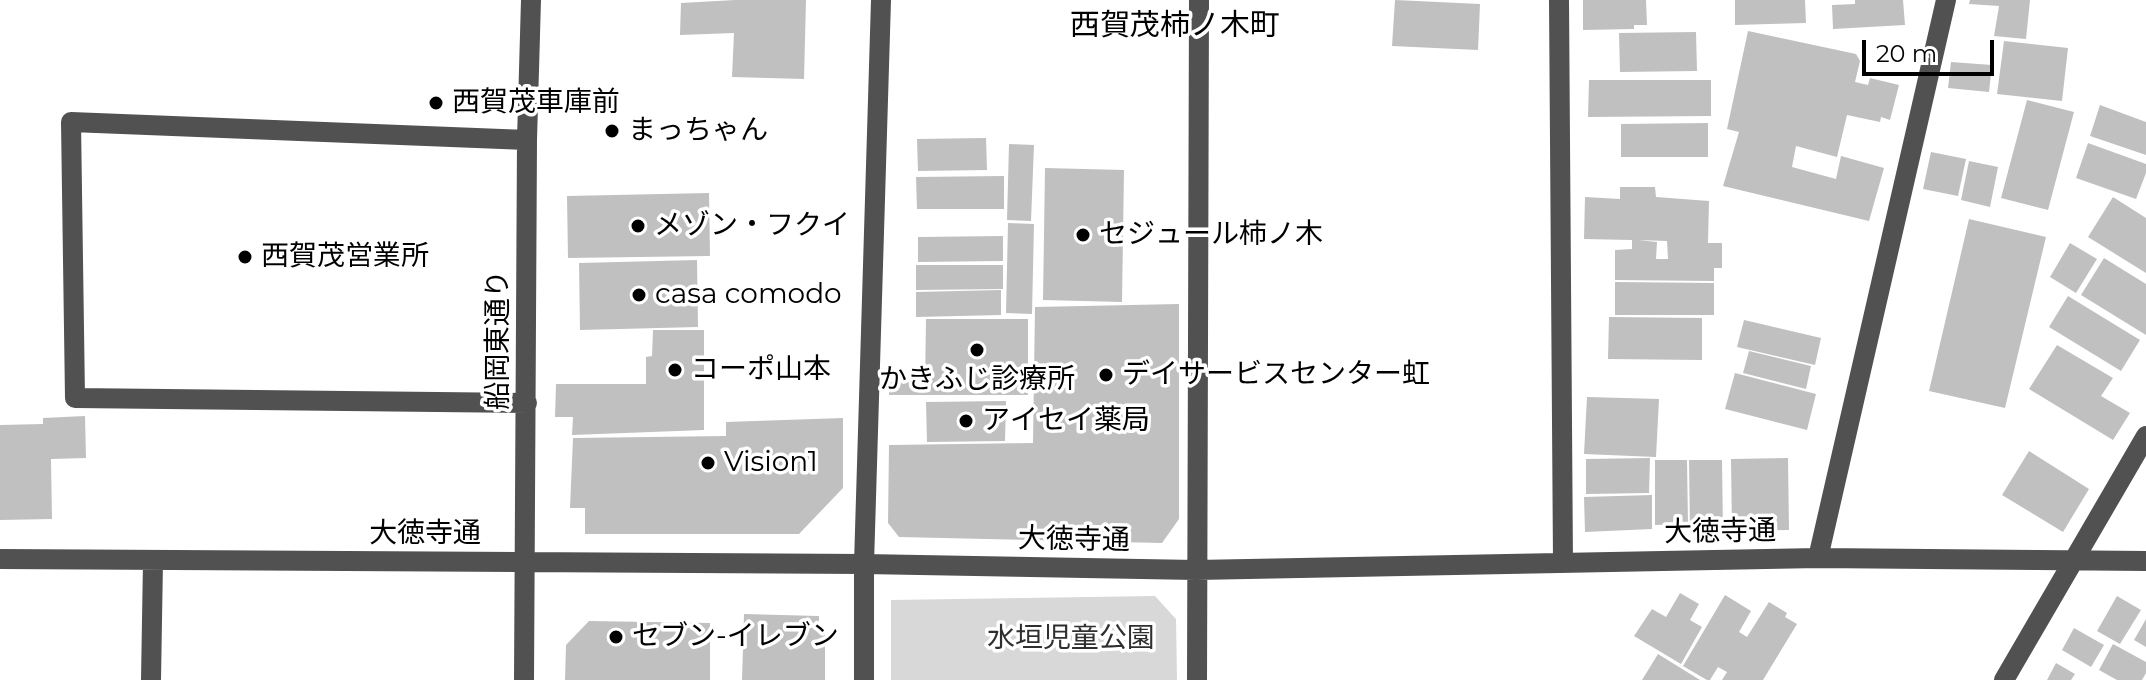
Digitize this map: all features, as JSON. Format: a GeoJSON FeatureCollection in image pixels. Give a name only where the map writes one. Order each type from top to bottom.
{"type":"FeatureCollection","features":[{"type":"Feature","properties":{"kind":"street","name":"船岡東通り"},"geometry":{"type":"LineString","coordinates":[[524,680],[527,140],[531,0]]}},
{"type":"Feature","properties":{"kind":"street"},"geometry":{"type":"LineString","coordinates":[[864,680],[864,564],[881,0]]}},
{"type":"Feature","properties":{"kind":"street"},"geometry":{"type":"LineString","coordinates":[[1197,680],[1199,0]]}},
{"type":"Feature","properties":{"kind":"street"},"geometry":{"type":"LineString","coordinates":[[1559,0],[1563,562]]}},
{"type":"Feature","properties":{"kind":"street"},"geometry":{"type":"LineString","coordinates":[[1818,558],[1946,0]]}},
{"type":"Feature","properties":{"kind":"street"},"geometry":{"type":"LineString","coordinates":[[527,140],[71,122],[75,398],[527,403]]}},
{"type":"Feature","properties":{"kind":"street"},"geometry":{"type":"LineString","coordinates":[[2004,680],[2146,436]]}},
{"type":"Feature","properties":{"kind":"street","name":"大徳寺通"},"geometry":{"type":"LineString","coordinates":[[0,559],[864,564],[1196,570],[1818,558],[2146,561]]}},
{"type":"Feature","properties":{"kind":"street"},"geometry":{"type":"LineString","coordinates":[[151,680],[153,561]]}},
{"type":"Feature","properties":{"kind":"green space","name":"水垣児童公園"},"geometry":{"type":"Polygon","coordinates":[[[1155,596],[1176,619],[1177,680],[891,680],[891,600],[1155,596]]]}},
{"type":"Feature","properties":{"kind":"building"},"geometry":{"type":"Polygon","coordinates":[[[806,0],[804,79],[732,77],[734,33],[680,35],[681,3],[806,0]]]}},
{"type":"Feature","properties":{"kind":"building"},"geometry":{"type":"Polygon","coordinates":[[[1395,0],[1480,4],[1478,50],[1392,46],[1395,0]]]}},
{"type":"Feature","properties":{"kind":"building"},"geometry":{"type":"Polygon","coordinates":[[[1583,0],[1646,0],[1647,25],[1634,25],[1634,29],[1583,30],[1583,0]]]}},
{"type":"Feature","properties":{"kind":"building"},"geometry":{"type":"Polygon","coordinates":[[[1735,0],[1805,0],[1806,23],[1735,25],[1735,0]]]}},
{"type":"Feature","properties":{"kind":"building"},"geometry":{"type":"Polygon","coordinates":[[[1855,0],[1903,0],[1905,25],[1833,29],[1832,5],[1855,4],[1855,0]]]}},
{"type":"Feature","properties":{"kind":"building"},"geometry":{"type":"Polygon","coordinates":[[[1970,0],[2030,0],[2026,39],[1994,36],[1999,6],[1969,4],[1970,0]]]}},
{"type":"Feature","properties":{"kind":"building"},"geometry":{"type":"Polygon","coordinates":[[[1748,31],[1856,54],[1860,61],[1855,82],[1868,85],[1870,78],[1899,85],[1890,120],[1881,117],[1880,122],[1847,115],[1837,157],[1796,146],[1792,167],[1836,179],[1841,156],[1884,168],[1869,221],[1723,186],[1739,132],[1727,129],[1748,31]]]}},
{"type":"Feature","properties":{"kind":"building"},"geometry":{"type":"Polygon","coordinates":[[[1696,32],[1697,71],[1620,72],[1619,33],[1696,32]]]}},
{"type":"Feature","properties":{"kind":"building"},"geometry":{"type":"Polygon","coordinates":[[[2004,41],[2068,48],[2062,101],[1997,94],[2004,41]]]}},
{"type":"Feature","properties":{"kind":"building"},"geometry":{"type":"Polygon","coordinates":[[[1951,62],[1992,65],[1989,92],[1948,88],[1951,62]]]}},
{"type":"Feature","properties":{"kind":"building"},"geometry":{"type":"Polygon","coordinates":[[[1589,80],[1711,80],[1711,116],[1588,117],[1589,80]]]}},
{"type":"Feature","properties":{"kind":"building"},"geometry":{"type":"Polygon","coordinates":[[[2027,100],[2074,112],[2048,210],[2001,198],[2027,100]]]}},
{"type":"Feature","properties":{"kind":"building"},"geometry":{"type":"Polygon","coordinates":[[[2100,105],[2146,122],[2146,155],[2090,136],[2100,105]]]}},
{"type":"Feature","properties":{"kind":"building"},"geometry":{"type":"Polygon","coordinates":[[[1708,123],[1708,157],[1621,157],[1621,124],[1708,123]]]}},
{"type":"Feature","properties":{"kind":"building"},"geometry":{"type":"Polygon","coordinates":[[[986,138],[987,170],[918,171],[917,139],[986,138]]]}},
{"type":"Feature","properties":{"kind":"building"},"geometry":{"type":"Polygon","coordinates":[[[2088,143],[2146,164],[2146,173],[2136,199],[2076,178],[2088,143]]]}},
{"type":"Feature","properties":{"kind":"building"},"geometry":{"type":"Polygon","coordinates":[[[1009,144],[1034,145],[1031,221],[1007,220],[1009,144]]]}},
{"type":"Feature","properties":{"kind":"building"},"geometry":{"type":"Polygon","coordinates":[[[1931,152],[1966,159],[1958,196],[1923,189],[1931,152]]]}},
{"type":"Feature","properties":{"kind":"building"},"geometry":{"type":"Polygon","coordinates":[[[1969,161],[1998,167],[1990,207],[1961,200],[1969,161]]]}},
{"type":"Feature","properties":{"kind":"building","name":"セジュール柿ノ木"},"geometry":{"type":"Polygon","coordinates":[[[1045,168],[1124,170],[1122,302],[1043,300],[1045,168]]]}},
{"type":"Feature","properties":{"kind":"building"},"geometry":{"type":"Polygon","coordinates":[[[1004,176],[1004,209],[917,209],[916,177],[1004,176]]]}},
{"type":"Feature","properties":{"kind":"building"},"geometry":{"type":"Polygon","coordinates":[[[1620,187],[1655,187],[1656,197],[1709,201],[1708,243],[1722,243],[1722,268],[1714,268],[1714,281],[1615,280],[1615,250],[1632,249],[1632,240],[1584,239],[1585,197],[1620,199],[1620,187]],[[1638,240],[1657,242],[1656,259],[1668,259],[1667,241],[1638,240]]]}},
{"type":"Feature","properties":{"kind":"building","name":"メゾン・フクイ"},"geometry":{"type":"Polygon","coordinates":[[[709,193],[710,256],[568,258],[567,196],[709,193]]]}},
{"type":"Feature","properties":{"kind":"building"},"geometry":{"type":"Polygon","coordinates":[[[2113,197],[2146,218],[2146,273],[2088,237],[2113,197]]]}},
{"type":"Feature","properties":{"kind":"building"},"geometry":{"type":"Polygon","coordinates":[[[1969,219],[2046,237],[2005,408],[1929,391],[1969,219]]]}},
{"type":"Feature","properties":{"kind":"building"},"geometry":{"type":"Polygon","coordinates":[[[1008,223],[1034,224],[1032,314],[1006,313],[1008,223]]]}},
{"type":"Feature","properties":{"kind":"building"},"geometry":{"type":"Polygon","coordinates":[[[1003,236],[1003,261],[918,262],[918,237],[1003,236]]]}},
{"type":"Feature","properties":{"kind":"building"},"geometry":{"type":"Polygon","coordinates":[[[2070,243],[2097,259],[2076,293],[2050,277],[2070,243]]]}},
{"type":"Feature","properties":{"kind":"building"},"geometry":{"type":"Polygon","coordinates":[[[2104,258],[2146,284],[2146,335],[2081,295],[2104,258]]]}},
{"type":"Feature","properties":{"kind":"building","name":"casa comodo"},"geometry":{"type":"Polygon","coordinates":[[[697,260],[698,327],[580,330],[579,263],[697,260]]]}},
{"type":"Feature","properties":{"kind":"building"},"geometry":{"type":"Polygon","coordinates":[[[916,265],[1003,265],[1003,289],[916,290],[916,265]]]}},
{"type":"Feature","properties":{"kind":"building"},"geometry":{"type":"Polygon","coordinates":[[[1615,282],[1714,283],[1714,315],[1615,315],[1615,282]]]}},
{"type":"Feature","properties":{"kind":"building"},"geometry":{"type":"Polygon","coordinates":[[[1001,290],[1001,315],[916,317],[916,292],[1001,290]]]}},
{"type":"Feature","properties":{"kind":"building"},"geometry":{"type":"Polygon","coordinates":[[[2068,296],[2140,340],[2121,371],[2049,327],[2068,296]]]}},
{"type":"Feature","properties":{"kind":"building","name":"デイサービスセンター虹"},"geometry":{"type":"Polygon","coordinates":[[[1179,304],[1179,519],[1162,543],[899,537],[888,523],[889,445],[1033,443],[1035,307],[1179,304]]]}},
{"type":"Feature","properties":{"kind":"building"},"geometry":{"type":"Polygon","coordinates":[[[1609,317],[1702,318],[1702,360],[1608,359],[1609,317]]]}},
{"type":"Feature","properties":{"kind":"building","name":"かきふじ診療所"},"geometry":{"type":"Polygon","coordinates":[[[926,319],[1028,319],[1028,395],[889,395],[889,382],[925,382],[926,319]]]}},
{"type":"Feature","properties":{"kind":"building"},"geometry":{"type":"Polygon","coordinates":[[[1744,320],[1821,338],[1815,365],[1737,347],[1744,320]]]}},
{"type":"Feature","properties":{"kind":"building","name":"コーポ山本"},"geometry":{"type":"Polygon","coordinates":[[[653,330],[704,330],[704,430],[572,435],[573,417],[555,417],[556,384],[646,384],[646,357],[652,356],[653,330]]]}},
{"type":"Feature","properties":{"kind":"building"},"geometry":{"type":"Polygon","coordinates":[[[2057,345],[2113,378],[2101,396],[2130,413],[2113,440],[2029,389],[2057,345]]]}},
{"type":"Feature","properties":{"kind":"building"},"geometry":{"type":"Polygon","coordinates":[[[1749,351],[1811,366],[1806,389],[1743,373],[1749,351]]]}},
{"type":"Feature","properties":{"kind":"building"},"geometry":{"type":"Polygon","coordinates":[[[1735,373],[1816,394],[1807,430],[1725,409],[1735,373]]]}},
{"type":"Feature","properties":{"kind":"building"},"geometry":{"type":"Polygon","coordinates":[[[1587,397],[1659,399],[1656,457],[1584,454],[1587,397]]]}},
{"type":"Feature","properties":{"kind":"building","name":"アイセイ薬局"},"geometry":{"type":"Polygon","coordinates":[[[1006,401],[1005,441],[927,442],[926,402],[1006,401]]]}},
{"type":"Feature","properties":{"kind":"building"},"geometry":{"type":"Polygon","coordinates":[[[85,416],[86,458],[51,459],[52,519],[0,520],[0,425],[43,424],[43,418],[85,416]]]}},
{"type":"Feature","properties":{"kind":"building","name":"Vision1"},"geometry":{"type":"Polygon","coordinates":[[[843,418],[843,488],[799,534],[585,534],[585,508],[570,508],[573,438],[726,436],[726,422],[843,418]]]}},
{"type":"Feature","properties":{"kind":"building"},"geometry":{"type":"Polygon","coordinates":[[[2029,451],[2089,489],[2063,532],[2002,495],[2029,451]]]}},
{"type":"Feature","properties":{"kind":"building"},"geometry":{"type":"Polygon","coordinates":[[[1650,458],[1649,493],[1586,494],[1586,459],[1650,458]]]}},
{"type":"Feature","properties":{"kind":"building"},"geometry":{"type":"Polygon","coordinates":[[[1788,458],[1789,530],[1732,531],[1731,459],[1788,458]]]}},
{"type":"Feature","properties":{"kind":"building"},"geometry":{"type":"Polygon","coordinates":[[[1655,460],[1687,460],[1688,524],[1655,525],[1655,460]]]}},
{"type":"Feature","properties":{"kind":"building"},"geometry":{"type":"Polygon","coordinates":[[[1689,460],[1722,460],[1723,532],[1690,532],[1689,460]]]}},
{"type":"Feature","properties":{"kind":"building"},"geometry":{"type":"Polygon","coordinates":[[[1652,495],[1652,529],[1585,532],[1584,497],[1652,495]]]}},
{"type":"Feature","properties":{"kind":"building"},"geometry":{"type":"Polygon","coordinates":[[[1680,593],[1699,604],[1690,620],[1702,627],[1681,664],[1634,636],[1652,609],[1666,617],[1680,593]]]}},
{"type":"Feature","properties":{"kind":"building"},"geometry":{"type":"Polygon","coordinates":[[[1725,595],[1751,611],[1739,632],[1747,637],[1769,602],[1787,613],[1785,617],[1797,624],[1763,680],[1722,680],[1727,672],[1718,667],[1707,680],[1683,666],[1725,595]]]}},
{"type":"Feature","properties":{"kind":"building"},"geometry":{"type":"Polygon","coordinates":[[[2117,596],[2141,610],[2120,644],[2097,631],[2117,596]]]}},
{"type":"Feature","properties":{"kind":"building"},"geometry":{"type":"Polygon","coordinates":[[[744,614],[819,616],[819,630],[825,629],[825,680],[742,680],[744,614]]]}},
{"type":"Feature","properties":{"kind":"building"},"geometry":{"type":"Polygon","coordinates":[[[2146,619],[2146,647],[2134,640],[2146,619]]]}},
{"type":"Feature","properties":{"kind":"building"},"geometry":{"type":"Polygon","coordinates":[[[589,621],[710,623],[710,680],[565,680],[566,645],[589,621]]]}},
{"type":"Feature","properties":{"kind":"building"},"geometry":{"type":"Polygon","coordinates":[[[2074,628],[2104,645],[2091,667],[2062,650],[2074,628]]]}},
{"type":"Feature","properties":{"kind":"building"},"geometry":{"type":"Polygon","coordinates":[[[2113,644],[2146,662],[2142,680],[2117,680],[2099,670],[2113,644]]]}},
{"type":"Feature","properties":{"kind":"building"},"geometry":{"type":"Polygon","coordinates":[[[1658,654],[1700,680],[1642,680],[1658,654]]]}},
{"type":"Feature","properties":{"kind":"building"},"geometry":{"type":"Polygon","coordinates":[[[2056,663],[2075,674],[2071,680],[2047,680],[2056,663]]]}},
{"type":"Feature","properties":{"kind":"place","name":"西賀茂車庫前"},"geometry":{"type":"Point","coordinates":[436,103]}},
{"type":"Feature","properties":{"kind":"place","name":"まっちゃん"},"geometry":{"type":"Point","coordinates":[612,131]}},
{"type":"Feature","properties":{"kind":"place","name":"メゾン・フクイ"},"geometry":{"type":"Point","coordinates":[638,226]}},
{"type":"Feature","properties":{"kind":"place","name":"セジュール柿ノ木"},"geometry":{"type":"Point","coordinates":[1083,235]}},
{"type":"Feature","properties":{"kind":"place","name":"西賀茂営業所"},"geometry":{"type":"Point","coordinates":[245,257]}},
{"type":"Feature","properties":{"kind":"place","name":"casa comodo"},"geometry":{"type":"Point","coordinates":[639,295]}},
{"type":"Feature","properties":{"kind":"place","name":"かきふじ診療所"},"geometry":{"type":"Point","coordinates":[977,350]}},
{"type":"Feature","properties":{"kind":"place","name":"コーポ山本"},"geometry":{"type":"Point","coordinates":[675,370]}},
{"type":"Feature","properties":{"kind":"place","name":"デイサービスセンター虹"},"geometry":{"type":"Point","coordinates":[1106,375]}},
{"type":"Feature","properties":{"kind":"place","name":"アイセイ薬局"},"geometry":{"type":"Point","coordinates":[966,421]}},
{"type":"Feature","properties":{"kind":"place","name":"Vision1"},"geometry":{"type":"Point","coordinates":[708,463]}},
{"type":"Feature","properties":{"kind":"place","name":"セブン-イレブン"},"geometry":{"type":"Point","coordinates":[616,637]}},
{"type":"Feature","properties":{"kind":"district","name":"西賀茂柿ノ木町"},"geometry":{"type":"Point","coordinates":[1175,26]}}]}
